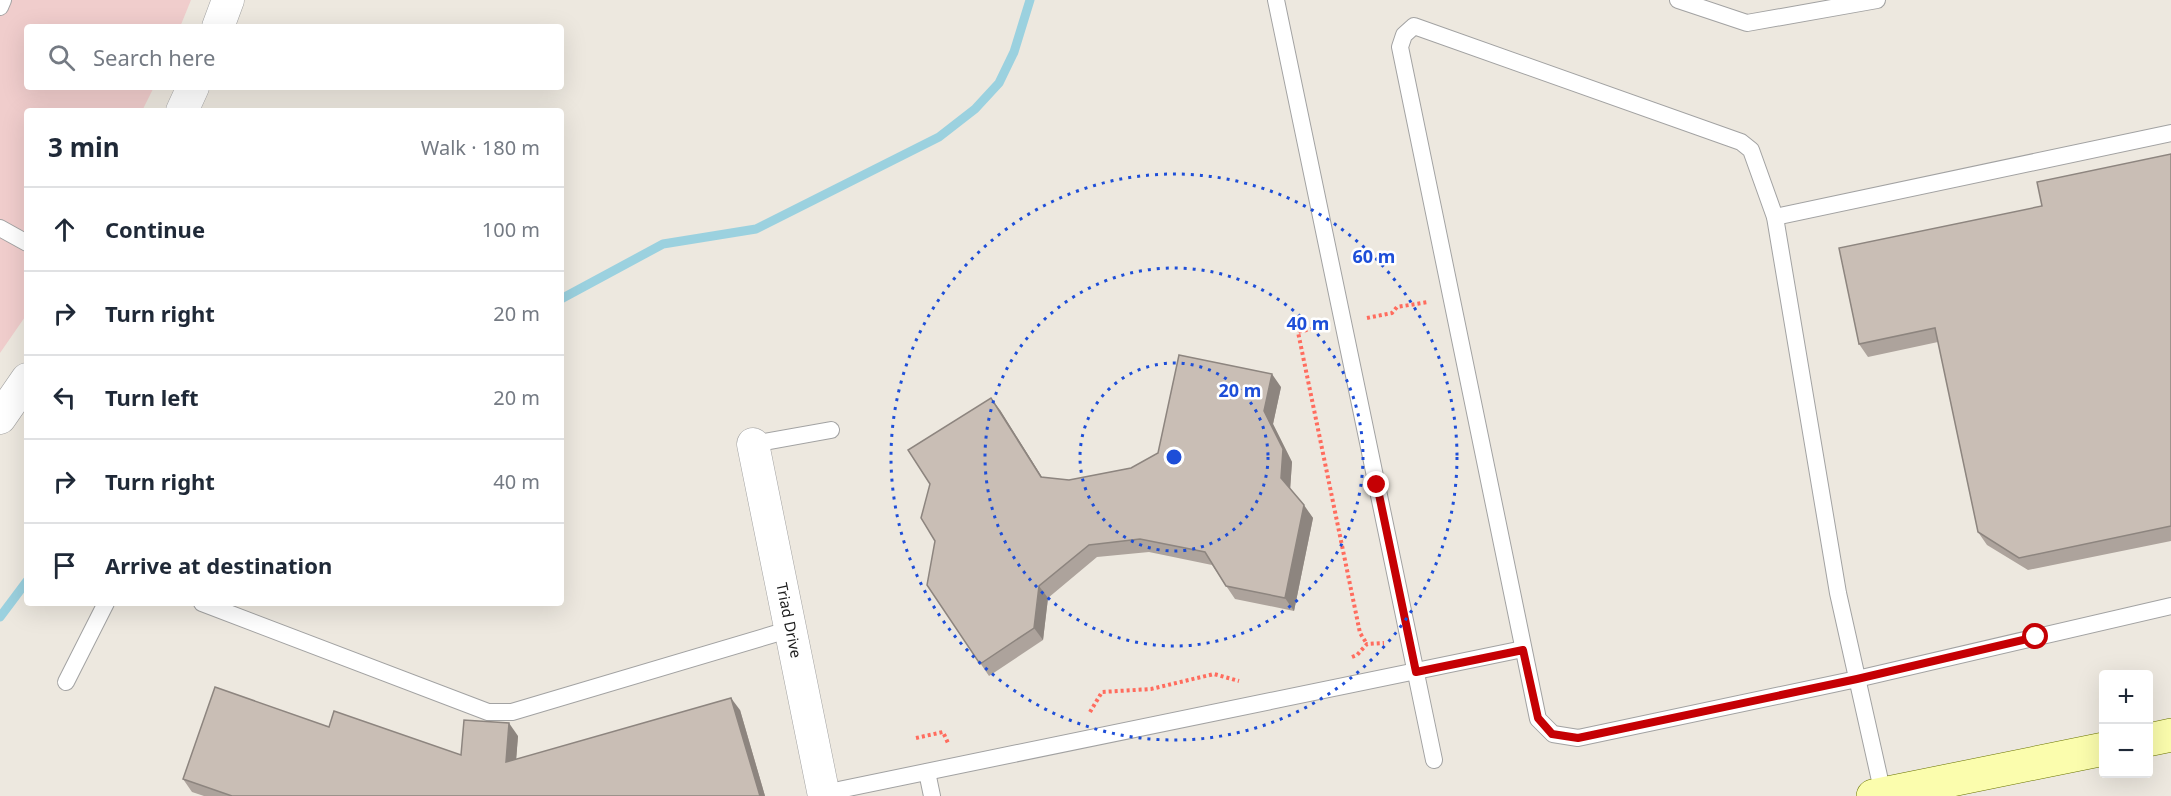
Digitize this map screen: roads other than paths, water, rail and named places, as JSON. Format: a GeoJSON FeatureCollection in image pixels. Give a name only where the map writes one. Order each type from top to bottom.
{"type":"FeatureCollection","features":[{"type":"Feature","properties":{"kind":"main road"},"geometry":{"type":"LineString","coordinates":[[2153,739],[2171,735]]}},
{"type":"Feature","properties":{"kind":"main road"},"geometry":{"type":"LineString","coordinates":[[1878,795],[2099,750]]}},
{"type":"Feature","properties":{"kind":"street"},"geometry":{"type":"LineString","coordinates":[[219,24],[228,0]]}},
{"type":"Feature","properties":{"kind":"street"},"geometry":{"type":"LineString","coordinates":[[183,108],[192,90]]}},
{"type":"Feature","properties":{"kind":"street"},"geometry":{"type":"LineString","coordinates":[[0,418],[24,383]]}},
{"type":"Feature","properties":{"kind":"street","name":"Triad Drive"},"geometry":{"type":"LineString","coordinates":[[753,444],[824,795]]}},
{"type":"Feature","properties":{"kind":"lane"},"geometry":{"type":"LineString","coordinates":[[0,7],[3,0]]}},
{"type":"Feature","properties":{"kind":"lane"},"geometry":{"type":"LineString","coordinates":[[1276,0],[1434,760]]}},
{"type":"Feature","properties":{"kind":"lane"},"geometry":{"type":"LineString","coordinates":[[1678,0],[1748,23],[1877,0]]}},
{"type":"Feature","properties":{"kind":"lane"},"geometry":{"type":"LineString","coordinates":[[1878,795],[1857,679],[1838,593],[1775,217],[1750,150],[1741,142],[1414,26],[1404,34],[1400,47],[1538,718],[1552,734],[1578,738],[1857,679],[2171,606]]}},
{"type":"Feature","properties":{"kind":"lane"},"geometry":{"type":"LineString","coordinates":[[1775,217],[2171,133]]}},
{"type":"Feature","properties":{"kind":"lane"},"geometry":{"type":"LineString","coordinates":[[0,228],[24,241]]}},
{"type":"Feature","properties":{"kind":"lane"},"geometry":{"type":"LineString","coordinates":[[753,444],[831,430]]}},
{"type":"Feature","properties":{"kind":"lane"},"geometry":{"type":"LineString","coordinates":[[66,682],[104,606]]}},
{"type":"Feature","properties":{"kind":"lane"},"geometry":{"type":"LineString","coordinates":[[209,606],[488,712],[512,712],[791,629]]}},
{"type":"Feature","properties":{"kind":"lane"},"geometry":{"type":"LineString","coordinates":[[824,795],[1523,650]]}},
{"type":"Feature","properties":{"kind":"lane"},"geometry":{"type":"LineString","coordinates":[[927,772],[932,796]]}},
{"type":"Feature","properties":{"kind":"waterway"},"geometry":{"type":"LineString","coordinates":[[564,297],[663,244],[756,229],[939,137],[975,109],[999,83],[1014,52],[1030,0]]}},
{"type":"Feature","properties":{"kind":"waterway"},"geometry":{"type":"LineString","coordinates":[[0,617],[24,585]]}}]}
